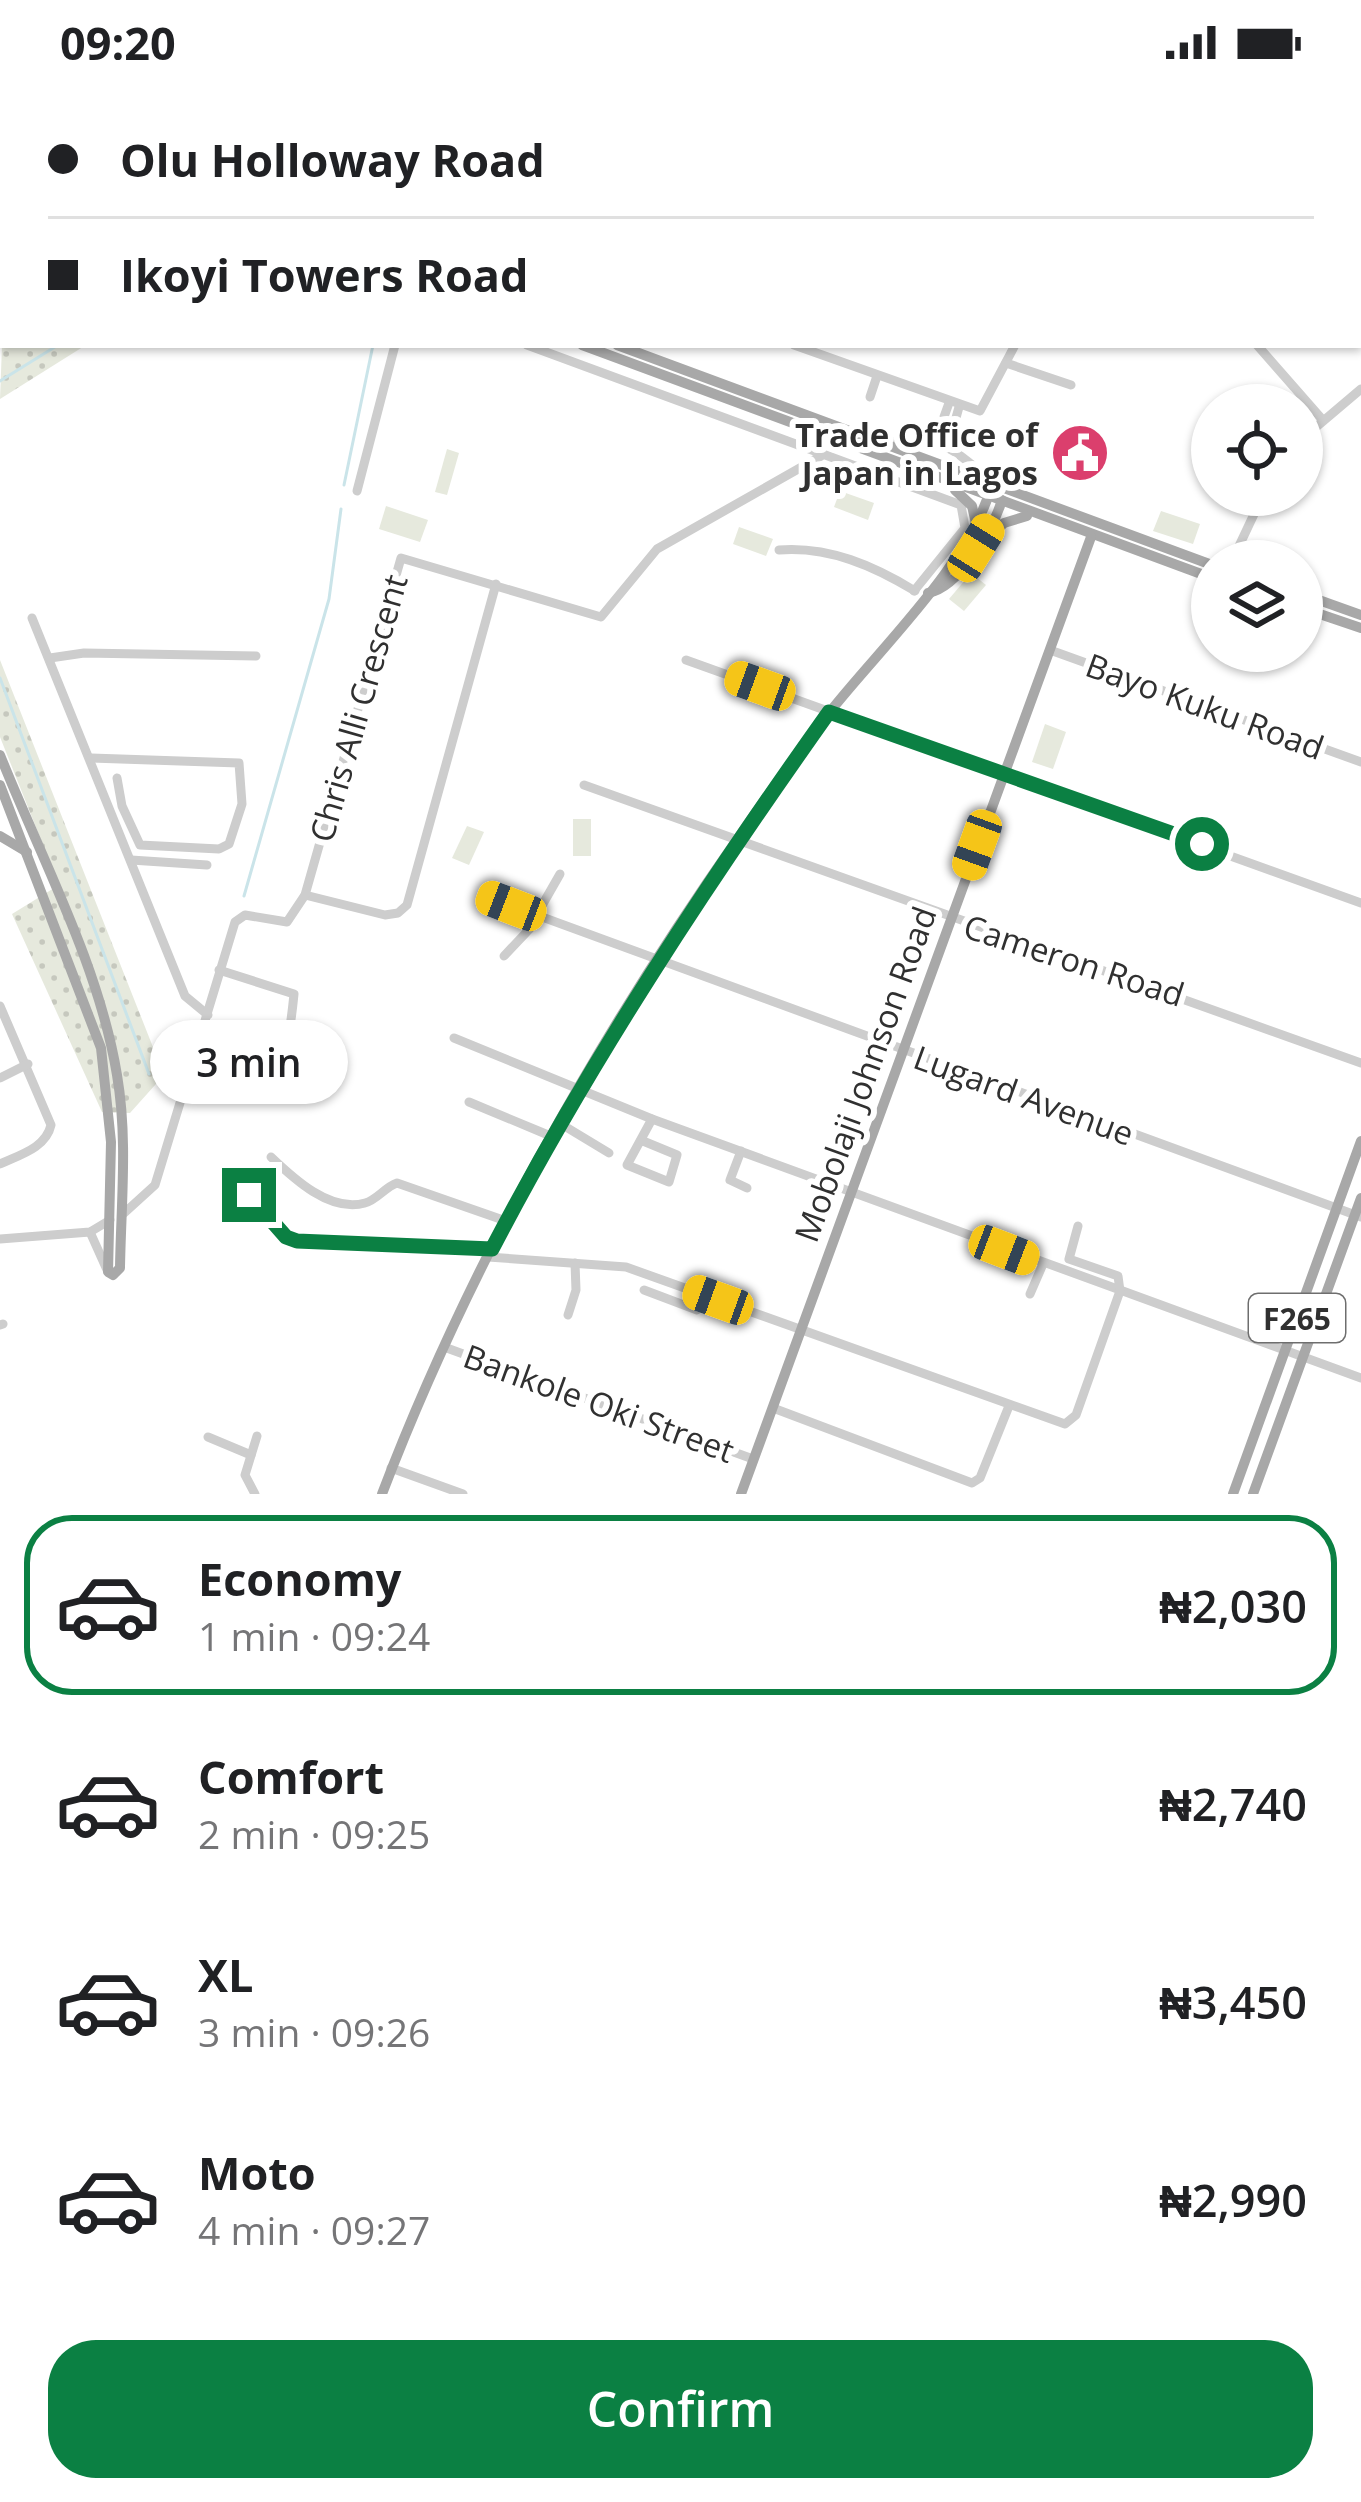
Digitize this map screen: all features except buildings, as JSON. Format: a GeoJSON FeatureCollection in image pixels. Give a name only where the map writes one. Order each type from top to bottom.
{"type":"FeatureCollection","features":[{"type":"Feature","properties":{"kind":"main road"},"geometry":{"type":"LineString","coordinates":[[590,348],[938,478],[1191,558]]}},
{"type":"Feature","properties":{"kind":"main road"},"geometry":{"type":"LineString","coordinates":[[625,348],[879,442],[996,493],[1035,516],[1191,571]]}},
{"type":"Feature","properties":{"kind":"main road"},"geometry":{"type":"LineString","coordinates":[[938,478],[972,506],[976,528]]}},
{"type":"Feature","properties":{"kind":"main road"},"geometry":{"type":"LineString","coordinates":[[382,1494],[490,1253],[579,1092],[738,838],[829,712],[976,528],[996,493]]}},
{"type":"Feature","properties":{"kind":"main road"},"geometry":{"type":"LineString","coordinates":[[976,548],[996,493]]}},
{"type":"Feature","properties":{"kind":"main road"},"geometry":{"type":"LineString","coordinates":[[922,594],[941,590],[1004,523],[1035,516]]}},
{"type":"Feature","properties":{"kind":"main road","name":"Mobolaji Johnson Road"},"geometry":{"type":"LineString","coordinates":[[741,1494],[1091,537]]}},
{"type":"Feature","properties":{"kind":"main road"},"geometry":{"type":"LineString","coordinates":[[1323,602],[1361,615]]}},
{"type":"Feature","properties":{"kind":"main road"},"geometry":{"type":"LineString","coordinates":[[1323,615],[1361,628]]}},
{"type":"Feature","properties":{"kind":"main road"},"geometry":{"type":"LineString","coordinates":[[0,755],[103,1014],[121,1107],[123,1185],[108,1272]]}},
{"type":"Feature","properties":{"kind":"main road"},"geometry":{"type":"LineString","coordinates":[[0,785],[100,1048],[110,1107],[116,1218]]}},
{"type":"Feature","properties":{"kind":"main road"},"geometry":{"type":"LineString","coordinates":[[0,836],[27,852]]}},
{"type":"Feature","properties":{"kind":"main road","name":"F265"},"geometry":{"type":"LineString","coordinates":[[1233,1494],[1361,1141]]}},
{"type":"Feature","properties":{"kind":"main road","name":"F265"},"geometry":{"type":"LineString","coordinates":[[1255,1489],[1361,1198]]}},
{"type":"Feature","properties":{"kind":"main road"},"geometry":{"type":"LineString","coordinates":[[1240,1472],[1255,1489]]}},
{"type":"Feature","properties":{"kind":"street"},"geometry":{"type":"LineString","coordinates":[[357,490],[394,348]]}},
{"type":"Feature","properties":{"kind":"street"},"geometry":{"type":"LineString","coordinates":[[535,348],[964,508],[965,528],[922,594],[842,556],[779,550]]}},
{"type":"Feature","properties":{"kind":"street"},"geometry":{"type":"LineString","coordinates":[[802,348],[954,405],[984,410],[1014,348]]}},
{"type":"Feature","properties":{"kind":"street"},"geometry":{"type":"LineString","coordinates":[[1260,348],[1291,384]]}},
{"type":"Feature","properties":{"kind":"street"},"geometry":{"type":"LineString","coordinates":[[1006,363],[1071,385]]}},
{"type":"Feature","properties":{"kind":"street"},"geometry":{"type":"LineString","coordinates":[[870,397],[877,376]]}},
{"type":"Feature","properties":{"kind":"street"},"geometry":{"type":"LineString","coordinates":[[1323,417],[1361,389]]}},
{"type":"Feature","properties":{"kind":"street"},"geometry":{"type":"LineString","coordinates":[[936,439],[954,405]]}},
{"type":"Feature","properties":{"kind":"street"},"geometry":{"type":"LineString","coordinates":[[949,443],[954,405]]}},
{"type":"Feature","properties":{"kind":"street"},"geometry":{"type":"LineString","coordinates":[[879,442],[936,439],[949,443],[996,493]]}},
{"type":"Feature","properties":{"kind":"street","name":"Chris Alli Crescent"},"geometry":{"type":"LineString","coordinates":[[305,895],[398,562],[410,556],[601,617],[657,549],[821,456]]}},
{"type":"Feature","properties":{"kind":"street"},"geometry":{"type":"LineString","coordinates":[[0,1239],[90,1232],[147,1196],[188,1084],[219,970],[239,917],[287,922],[305,895],[385,915],[398,914],[406,904],[496,584]]}},
{"type":"Feature","properties":{"kind":"street"},"geometry":{"type":"LineString","coordinates":[[32,617],[185,997],[208,1015]]}},
{"type":"Feature","properties":{"kind":"street","name":"Bayo Kuku Road"},"geometry":{"type":"LineString","coordinates":[[1050,650],[1361,762]]}},
{"type":"Feature","properties":{"kind":"street"},"geometry":{"type":"LineString","coordinates":[[50,658],[84,653],[256,656]]}},
{"type":"Feature","properties":{"kind":"street"},"geometry":{"type":"LineString","coordinates":[[686,660],[1361,903]]}},
{"type":"Feature","properties":{"kind":"street"},"geometry":{"type":"LineString","coordinates":[[91,758],[226,761],[242,767],[243,794],[229,844],[219,849],[140,845],[122,806],[117,778]]}},
{"type":"Feature","properties":{"kind":"street","name":"Cameron Road"},"geometry":{"type":"LineString","coordinates":[[584,784],[1361,1063]]}},
{"type":"Feature","properties":{"kind":"street"},"geometry":{"type":"LineString","coordinates":[[131,860],[207,865]]}},
{"type":"Feature","properties":{"kind":"street"},"geometry":{"type":"LineString","coordinates":[[504,956],[537,918],[560,874]]}},
{"type":"Feature","properties":{"kind":"street","name":"Lugard Avenue"},"geometry":{"type":"LineString","coordinates":[[485,896],[1358,1216]]}},
{"type":"Feature","properties":{"kind":"street"},"geometry":{"type":"LineString","coordinates":[[188,1084],[227,1097],[254,1095],[270,1083],[283,1043],[294,994],[219,970]]}},
{"type":"Feature","properties":{"kind":"street"},"geometry":{"type":"LineString","coordinates":[[0,1006],[51,1125],[47,1138],[0,1164]]}},
{"type":"Feature","properties":{"kind":"street"},"geometry":{"type":"LineString","coordinates":[[454,1038],[579,1092],[1361,1378]]}},
{"type":"Feature","properties":{"kind":"street"},"geometry":{"type":"LineString","coordinates":[[0,1078],[28,1064]]}},
{"type":"Feature","properties":{"kind":"street"},"geometry":{"type":"LineString","coordinates":[[469,1102],[554,1137]]}},
{"type":"Feature","properties":{"kind":"street"},"geometry":{"type":"LineString","coordinates":[[643,1141],[677,1155],[669,1182],[630,1169],[633,1152],[652,1119]]}},
{"type":"Feature","properties":{"kind":"street"},"geometry":{"type":"LineString","coordinates":[[561,1124],[609,1153]]}},
{"type":"Feature","properties":{"kind":"street"},"geometry":{"type":"LineString","coordinates":[[740,1151],[730,1180],[747,1187]]}},
{"type":"Feature","properties":{"kind":"street"},"geometry":{"type":"LineString","coordinates":[[271,1156],[300,1185],[356,1205],[371,1202],[397,1183],[506,1221]]}},
{"type":"Feature","properties":{"kind":"street"},"geometry":{"type":"LineString","coordinates":[[123,1185],[134,1195],[147,1196]]}},
{"type":"Feature","properties":{"kind":"street"},"geometry":{"type":"LineString","coordinates":[[249,1195],[286,1237],[297,1241],[626,1267],[1053,1422],[1072,1422],[1120,1291],[1118,1276],[1070,1261],[1068,1248],[1078,1226]]}},
{"type":"Feature","properties":{"kind":"street"},"geometry":{"type":"LineString","coordinates":[[90,1232],[108,1272]]}},
{"type":"Feature","properties":{"kind":"street"},"geometry":{"type":"LineString","coordinates":[[568,1315],[576,1290],[575,1263]]}},
{"type":"Feature","properties":{"kind":"street"},"geometry":{"type":"LineString","coordinates":[[1030,1294],[1043,1264]]}},
{"type":"Feature","properties":{"kind":"street"},"geometry":{"type":"LineString","coordinates":[[670,1300],[676,1284]]}},
{"type":"Feature","properties":{"kind":"street"},"geometry":{"type":"LineString","coordinates":[[644,1290],[697,1310]]}},
{"type":"Feature","properties":{"kind":"street","name":"Bankole Oki Street"},"geometry":{"type":"LineString","coordinates":[[444,1347],[753,1459]]}},
{"type":"Feature","properties":{"kind":"street"},"geometry":{"type":"LineString","coordinates":[[773,1408],[972,1484],[1009,1406]]}},
{"type":"Feature","properties":{"kind":"street"},"geometry":{"type":"LineString","coordinates":[[255,1494],[244,1475],[257,1436]]}},
{"type":"Feature","properties":{"kind":"street"},"geometry":{"type":"LineString","coordinates":[[208,1437],[251,1455]]}},
{"type":"Feature","properties":{"kind":"street"},"geometry":{"type":"LineString","coordinates":[[392,1468],[463,1494]]}},
{"type":"Feature","properties":{"kind":"shaded area"},"geometry":{"type":"Polygon","coordinates":[[[2,348],[81,348],[0,399],[2,348]]]}},
{"type":"Feature","properties":{"kind":"shaded area"},"geometry":{"type":"Polygon","coordinates":[[[447,449],[459,453],[447,495],[435,492],[447,449]]]}},
{"type":"Feature","properties":{"kind":"shaded area"},"geometry":{"type":"Polygon","coordinates":[[[840,491],[874,503],[868,520],[834,507],[840,491]]]}},
{"type":"Feature","properties":{"kind":"shaded area"},"geometry":{"type":"Polygon","coordinates":[[[386,506],[428,520],[420,542],[379,529],[386,506]]]}},
{"type":"Feature","properties":{"kind":"shaded area"},"geometry":{"type":"Polygon","coordinates":[[[1161,511],[1200,524],[1191,543],[1153,531],[1161,511]]]}},
{"type":"Feature","properties":{"kind":"shaded area"},"geometry":{"type":"Polygon","coordinates":[[[739,527],[773,539],[766,556],[733,544],[739,527]]]}},
{"type":"Feature","properties":{"kind":"shaded area"},"geometry":{"type":"Polygon","coordinates":[[[971,573],[986,585],[964,611],[949,599],[971,573]]]}},
{"type":"Feature","properties":{"kind":"shaded area"},"geometry":{"type":"Polygon","coordinates":[[[0,660],[164,1075],[130,1113],[102,1112],[12,914],[59,885],[0,737],[0,660]]]}},
{"type":"Feature","properties":{"kind":"shaded area"},"geometry":{"type":"Polygon","coordinates":[[[1045,724],[1066,732],[1053,769],[1032,762],[1045,724]]]}},
{"type":"Feature","properties":{"kind":"shaded area"},"geometry":{"type":"Polygon","coordinates":[[[573,819],[591,819],[591,856],[573,856],[573,819]]]}},
{"type":"Feature","properties":{"kind":"shaded area"},"geometry":{"type":"Polygon","coordinates":[[[467,826],[484,832],[469,865],[452,858],[467,826]]]}},
{"type":"Feature","properties":{"kind":"waterway"},"geometry":{"type":"LineString","coordinates":[[0,381],[53,348]]}},
{"type":"Feature","properties":{"kind":"waterway"},"geometry":{"type":"LineString","coordinates":[[344,485],[372,348]]}},
{"type":"Feature","properties":{"kind":"waterway"},"geometry":{"type":"LineString","coordinates":[[244,896],[329,599],[341,509]]}},
{"type":"Feature","properties":{"kind":"waterway"},"geometry":{"type":"LineString","coordinates":[[0,678],[149,1074]]}},
{"type":"Feature","properties":{"kind":"place","name":"Trade Office of Japan in Lagos"},"geometry":{"type":"Point","coordinates":[1080,453]}},
{"type":"Feature","properties":{"kind":"route"},"geometry":{"type":"LineString","coordinates":[[249,1195],[286,1237],[297,1241],[492,1249],[620,1022],[738,838],[829,712],[1202,844]]}}]}
